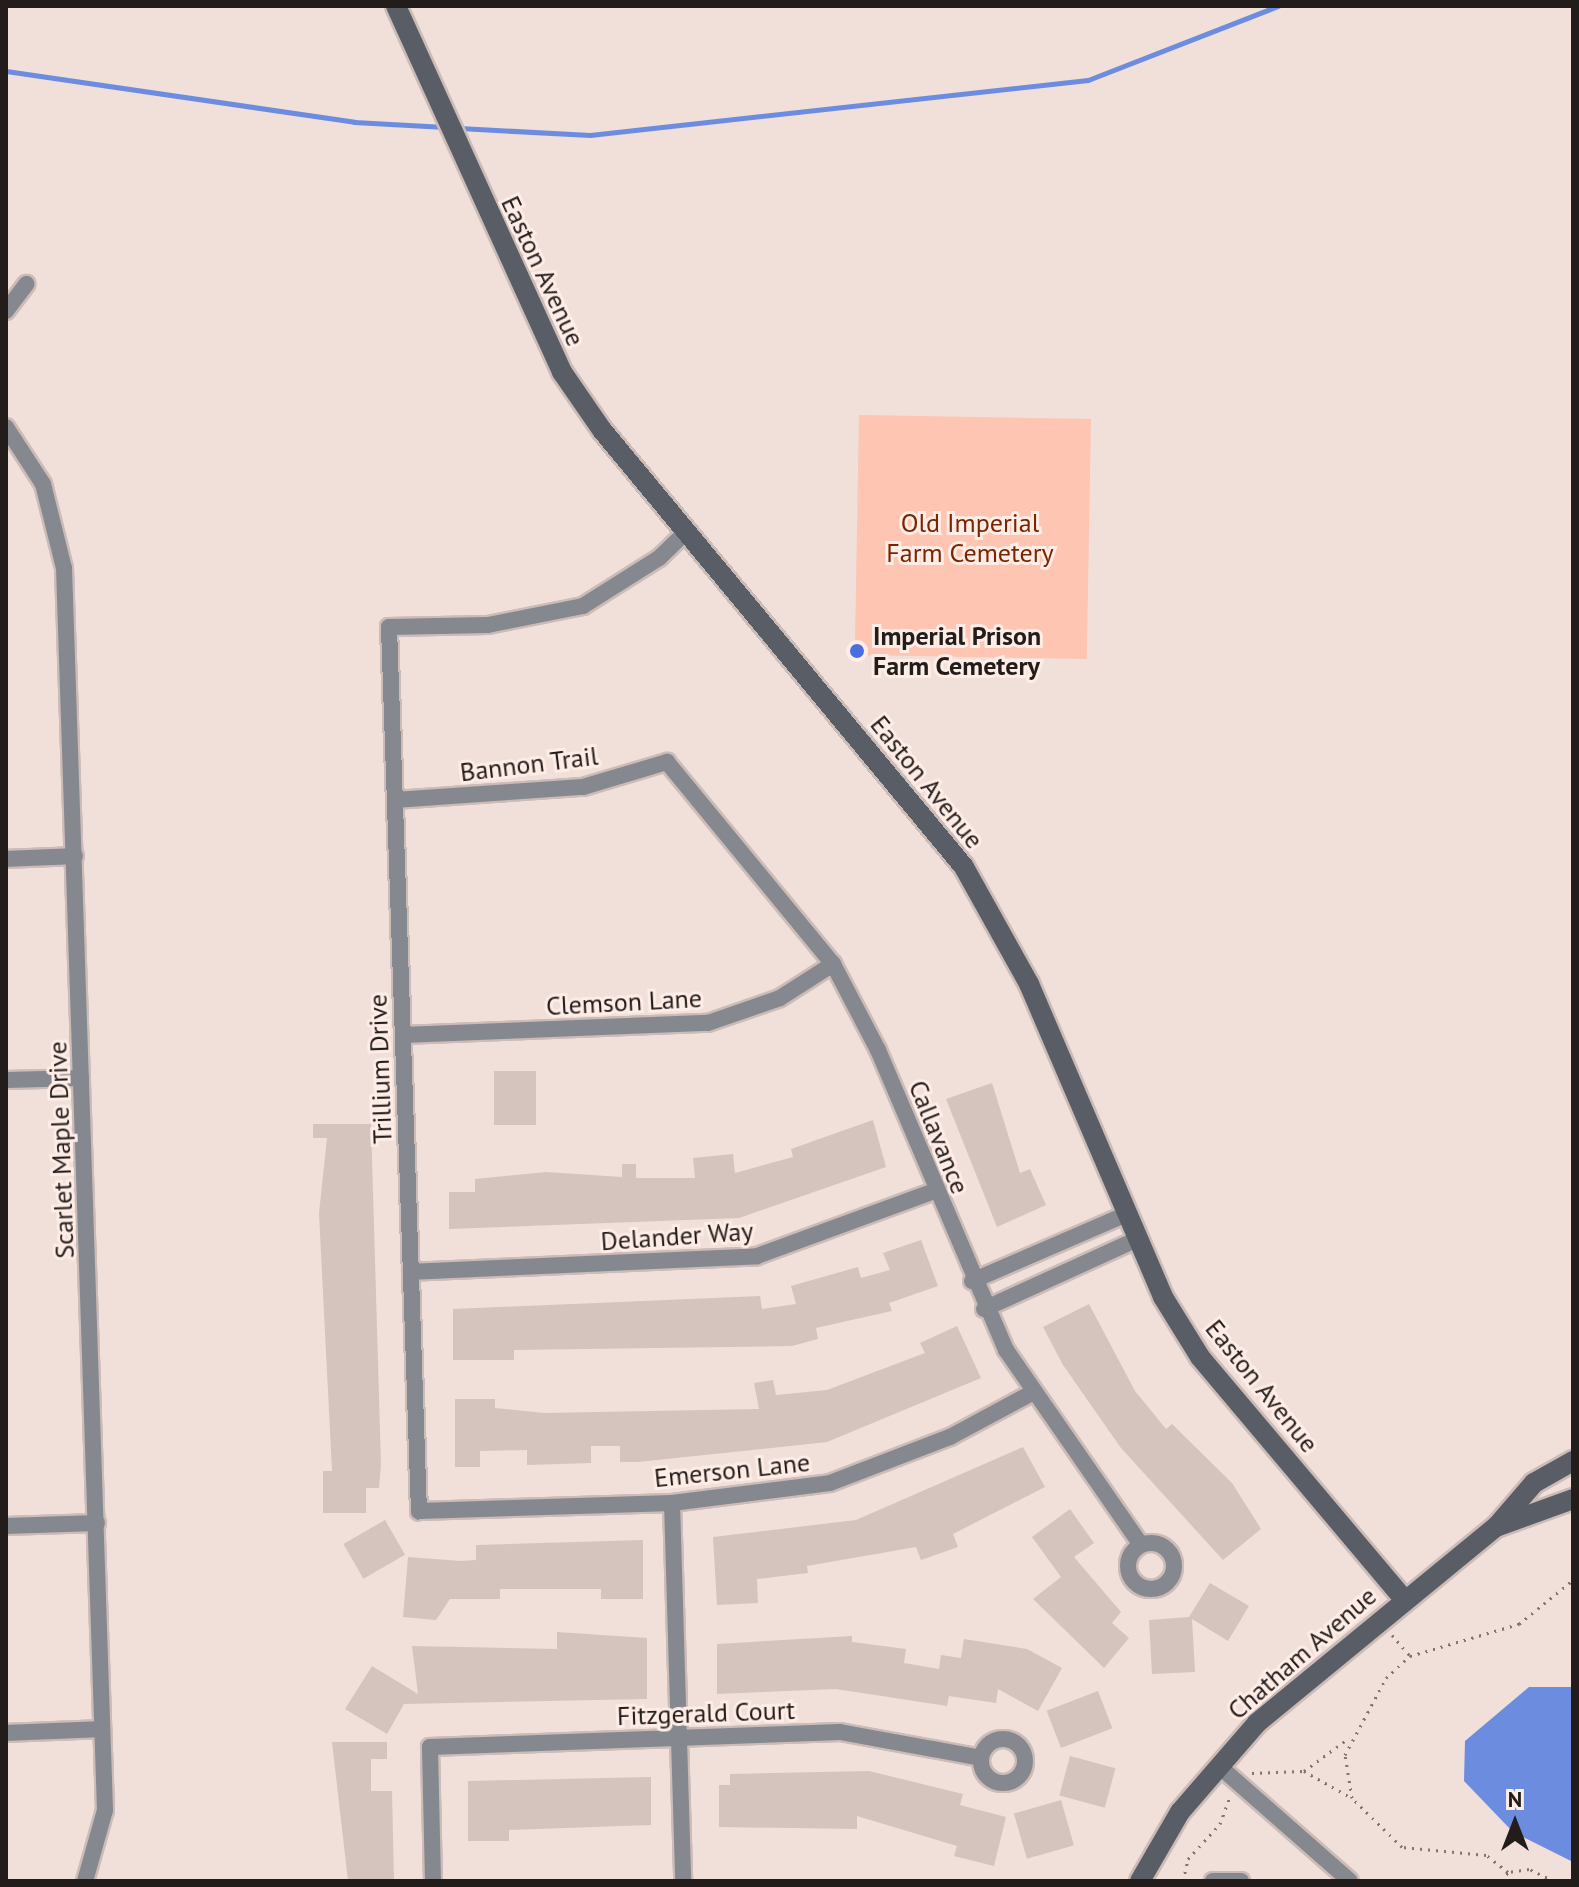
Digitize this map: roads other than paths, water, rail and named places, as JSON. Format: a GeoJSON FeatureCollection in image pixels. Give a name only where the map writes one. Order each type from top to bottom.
{"type":"FeatureCollection","features":[{"type":"Feature","properties":{"kind":"street","name":"Easton Avenue"},"geometry":{"type":"LineString","coordinates":[[396,6],[480,198],[562,372],[686,532],[964,867],[1029,984],[1133,1241],[1200,1357],[1404,1599]]}},
{"type":"Feature","properties":{"kind":"street"},"geometry":{"type":"LineString","coordinates":[[6,311],[26,284]]}},
{"type":"Feature","properties":{"kind":"street","name":"Scarlet Maple Drive"},"geometry":{"type":"LineString","coordinates":[[6,427],[30,458],[58,524],[75,856],[104,1822],[85,1881]]}},
{"type":"Feature","properties":{"kind":"street","name":"Trillium Drive"},"geometry":{"type":"LineString","coordinates":[[419,1511],[389,627],[488,625],[583,606],[659,558],[686,532]]}},
{"type":"Feature","properties":{"kind":"street","name":"Bannon Trail"},"geometry":{"type":"LineString","coordinates":[[395,800],[583,787],[667,762]]}},
{"type":"Feature","properties":{"kind":"street","name":"Callavance"},"geometry":{"type":"LineString","coordinates":[[667,762],[833,964],[878,1050],[984,1309],[1030,1394],[1141,1545]]}},
{"type":"Feature","properties":{"kind":"street"},"geometry":{"type":"LineString","coordinates":[[6,859],[75,856]]}},
{"type":"Feature","properties":{"kind":"street","name":"Clemson Lane"},"geometry":{"type":"LineString","coordinates":[[403,1035],[708,1023],[780,998],[833,964]]}},
{"type":"Feature","properties":{"kind":"street"},"geometry":{"type":"LineString","coordinates":[[6,1080],[81,1078]]}},
{"type":"Feature","properties":{"kind":"street","name":"Delander Way"},"geometry":{"type":"LineString","coordinates":[[411,1272],[757,1256],[935,1191]]}},
{"type":"Feature","properties":{"kind":"street"},"geometry":{"type":"LineString","coordinates":[[972,1281],[1122,1216]]}},
{"type":"Feature","properties":{"kind":"street"},"geometry":{"type":"LineString","coordinates":[[984,1309],[1133,1241]]}},
{"type":"Feature","properties":{"kind":"street","name":"Emerson Lane"},"geometry":{"type":"LineString","coordinates":[[419,1511],[672,1503],[830,1483],[950,1437],[1030,1394]]}},
{"type":"Feature","properties":{"kind":"street","name":"Chatham Avenue"},"geometry":{"type":"LineString","coordinates":[[1140,1881],[1180,1812],[1257,1723],[1404,1599],[1496,1527],[1534,1483],[1573,1461]]}},
{"type":"Feature","properties":{"kind":"street","name":"Chatham Avenue"},"geometry":{"type":"LineString","coordinates":[[1496,1527],[1573,1499]]}},
{"type":"Feature","properties":{"kind":"street"},"geometry":{"type":"LineString","coordinates":[[672,1503],[683,1881]]}},
{"type":"Feature","properties":{"kind":"street"},"geometry":{"type":"LineString","coordinates":[[6,1526],[97,1523]]}},
{"type":"Feature","properties":{"kind":"street"},"geometry":{"type":"LineString","coordinates":[[6,1733],[102,1729]]}},
{"type":"Feature","properties":{"kind":"street","name":"Fitzgerald Court"},"geometry":{"type":"LineString","coordinates":[[433,1881],[430,1747],[840,1732],[981,1758]]}},
{"type":"Feature","properties":{"kind":"street"},"geometry":{"type":"LineString","coordinates":[[1219,1766],[1350,1881]]}},
{"type":"Feature","properties":{"kind":"street"},"geometry":{"type":"LineString","coordinates":[[1213,1881],[1241,1881]]}},
{"type":"Feature","properties":{"kind":"water"},"geometry":{"type":"Polygon","coordinates":[[[1529,1687],[1573,1687],[1573,1862],[1513,1832],[1464,1781],[1465,1741],[1529,1687]]]}},
{"type":"Feature","properties":{"kind":"waterway"},"geometry":{"type":"LineString","coordinates":[[459,128],[590,135],[1088,80],[1278,6]]}},
{"type":"Feature","properties":{"kind":"waterway"},"geometry":{"type":"LineString","coordinates":[[6,71],[354,122],[445,127]]}},
{"type":"Feature","properties":{"kind":"place","name":"Imperial Prison Farm Cemetery"},"geometry":{"type":"Point","coordinates":[857,651]}},
{"type":"Feature","properties":{"kind":"park label","name":"Old Imperial Farm Cemetery"},"geometry":{"type":"Point","coordinates":[970,538]}}]}
